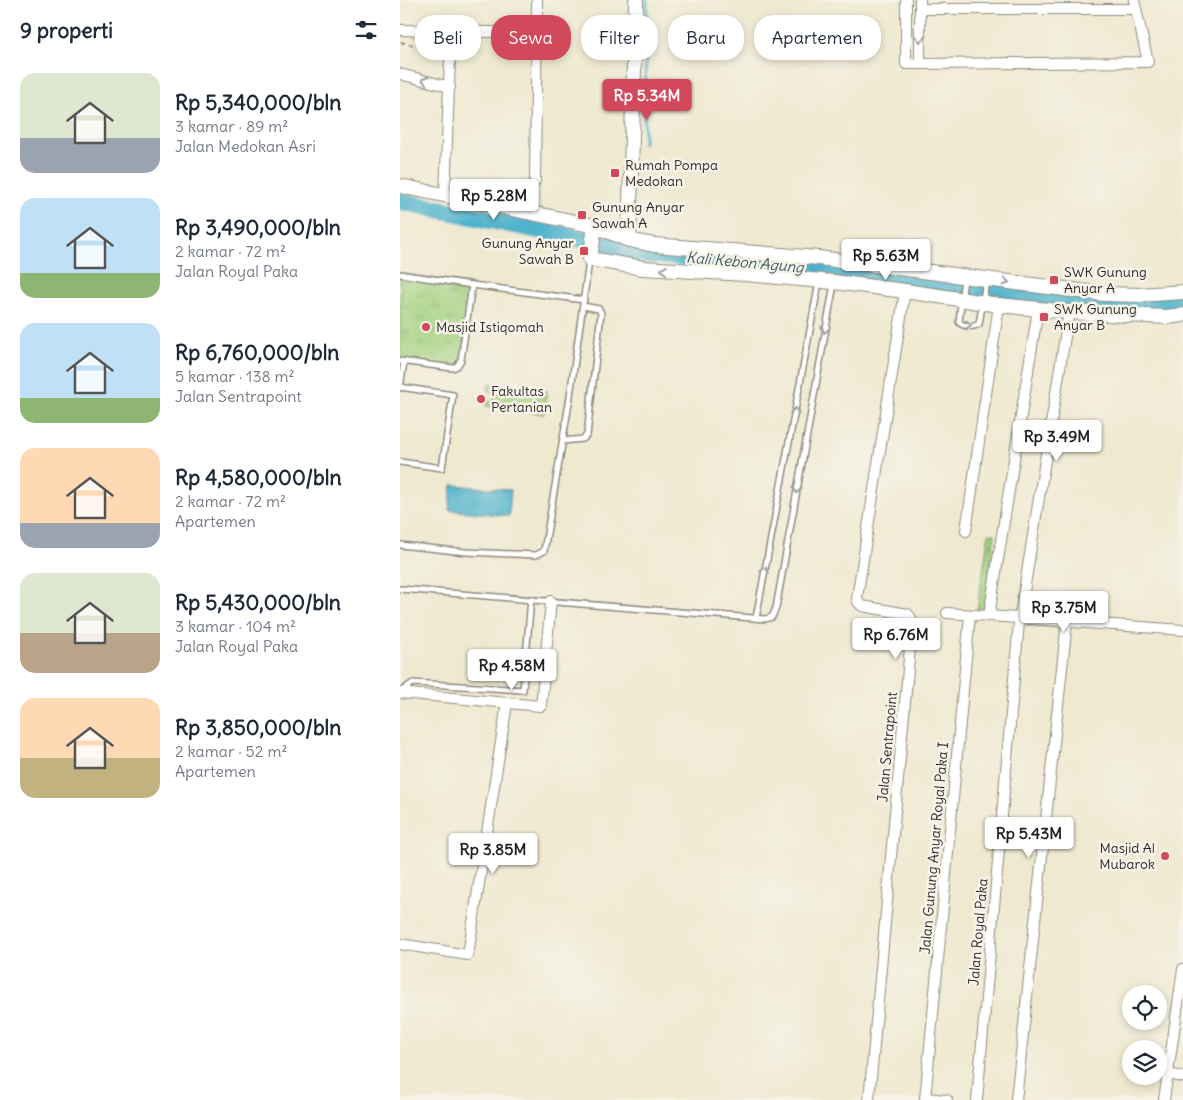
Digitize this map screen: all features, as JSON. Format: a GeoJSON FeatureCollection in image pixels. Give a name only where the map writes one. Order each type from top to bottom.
{"type":"FeatureCollection","features":[{"type":"Feature","properties":{"kind":"street"},"geometry":{"type":"LineString","coordinates":[[537,0],[537,15]]}},
{"type":"Feature","properties":{"kind":"street"},"geometry":{"type":"LineString","coordinates":[[629,240],[636,0]]}},
{"type":"Feature","properties":{"kind":"street"},"geometry":{"type":"LineString","coordinates":[[906,0],[906,64],[920,64],[1148,62],[1135,4],[920,5],[920,64]]}},
{"type":"Feature","properties":{"kind":"street"},"geometry":{"type":"LineString","coordinates":[[400,30],[415,30]]}},
{"type":"Feature","properties":{"kind":"street"},"geometry":{"type":"LineString","coordinates":[[444,196],[450,60]]}},
{"type":"Feature","properties":{"kind":"street"},"geometry":{"type":"LineString","coordinates":[[535,181],[537,60]]}},
{"type":"Feature","properties":{"kind":"street"},"geometry":{"type":"LineString","coordinates":[[400,74],[450,87]]}},
{"type":"Feature","properties":{"kind":"street"},"geometry":{"type":"LineString","coordinates":[[400,186],[654,245],[818,258],[963,279],[1104,294],[1139,295],[1183,292]]}},
{"type":"Feature","properties":{"kind":"street"},"geometry":{"type":"LineString","coordinates":[[594,230],[590,256],[643,268],[834,282],[961,296],[984,299],[1000,305],[1069,312],[1166,317],[1183,315]]}},
{"type":"Feature","properties":{"kind":"street","name":"Jalan Sentrapoint"},"geometry":{"type":"LineString","coordinates":[[870,1100],[912,625],[908,614],[862,606],[857,598],[905,290]]}},
{"type":"Feature","properties":{"kind":"street"},"geometry":{"type":"LineString","coordinates":[[966,530],[1000,305]]}},
{"type":"Feature","properties":{"kind":"street"},"geometry":{"type":"LineString","coordinates":[[989,616],[1038,309]]}},
{"type":"Feature","properties":{"kind":"street","name":"Jalan Royal Paka"},"geometry":{"type":"LineString","coordinates":[[977,1100],[1020,618],[1069,312]]}},
{"type":"Feature","properties":{"kind":"street"},"geometry":{"type":"LineString","coordinates":[[400,693],[542,706],[551,601]]}},
{"type":"Feature","properties":{"kind":"street"},"geometry":{"type":"LineString","coordinates":[[947,613],[1183,630]]}},
{"type":"Feature","properties":{"kind":"street","name":"Jalan Gunung Anyar Royal Paka I"},"geometry":{"type":"LineString","coordinates":[[926,1093],[970,615]]}},
{"type":"Feature","properties":{"kind":"street"},"geometry":{"type":"LineString","coordinates":[[1016,1100],[1067,621]]}},
{"type":"Feature","properties":{"kind":"street"},"geometry":{"type":"LineString","coordinates":[[400,944],[468,955],[507,703]]}},
{"type":"Feature","properties":{"kind":"street"},"geometry":{"type":"LineString","coordinates":[[1164,1100],[1179,1018],[1183,972]]}},
{"type":"Feature","properties":{"kind":"street"},"geometry":{"type":"LineString","coordinates":[[1168,1074],[1183,1078]]}},
{"type":"Feature","properties":{"kind":"street"},"geometry":{"type":"LineString","coordinates":[[926,1093],[947,1100]]}},
{"type":"Feature","properties":{"kind":"lane"},"geometry":{"type":"LineString","coordinates":[[400,545],[536,555],[545,550],[584,306],[590,256]]}},
{"type":"Feature","properties":{"kind":"lane"},"geometry":{"type":"LineString","coordinates":[[400,274],[584,300]]}},
{"type":"Feature","properties":{"kind":"lane"},"geometry":{"type":"LineString","coordinates":[[963,279],[959,322],[964,325],[975,326],[978,325],[986,281]]}},
{"type":"Feature","properties":{"kind":"lane"},"geometry":{"type":"LineString","coordinates":[[756,618],[819,281]]}},
{"type":"Feature","properties":{"kind":"lane"},"geometry":{"type":"LineString","coordinates":[[400,589],[765,619],[772,617],[776,608],[834,282]]}},
{"type":"Feature","properties":{"kind":"lane"},"geometry":{"type":"LineString","coordinates":[[400,462],[442,468],[453,395],[400,387],[402,362],[453,368],[457,366],[460,360],[472,284]]}},
{"type":"Feature","properties":{"kind":"lane"},"geometry":{"type":"LineString","coordinates":[[563,442],[582,439],[587,435],[601,313],[597,308],[584,306]]}},
{"type":"Feature","properties":{"kind":"lane"},"geometry":{"type":"LineString","coordinates":[[400,693],[413,683],[523,690],[531,599]]}},
{"type":"Feature","properties":{"kind":"path"},"geometry":{"type":"LineString","coordinates":[[401,42],[415,45]]}},
{"type":"Feature","properties":{"kind":"green space"},"geometry":{"type":"Polygon","coordinates":[[[400,274],[472,285],[461,360],[455,367],[400,361],[400,274]]]}},
{"type":"Feature","properties":{"kind":"green space"},"geometry":{"type":"Polygon","coordinates":[[[489,383],[547,391],[544,414],[486,406],[487,401],[493,402],[495,392],[488,391],[489,383]]]}},
{"type":"Feature","properties":{"kind":"green space"},"geometry":{"type":"Polygon","coordinates":[[[989,533],[995,534],[983,611],[977,610],[989,533]]]}},
{"type":"Feature","properties":{"kind":"water"},"geometry":{"type":"Polygon","coordinates":[[[452,485],[511,490],[509,516],[449,510],[452,485]]]}},
{"type":"Feature","properties":{"kind":"waterway"},"geometry":{"type":"LineString","coordinates":[[644,143],[647,0]]}},
{"type":"Feature","properties":{"kind":"waterway","name":"Kali Kebon Agung"},"geometry":{"type":"LineString","coordinates":[[400,201],[615,246],[636,253],[807,267],[1093,304],[1158,305],[1183,302]]}},
{"type":"Feature","properties":{"kind":"place","name":"Rumah Pompa Medokan"},"geometry":{"type":"Point","coordinates":[615,173]}},
{"type":"Feature","properties":{"kind":"place","name":"Gunung Anyar Sawah A"},"geometry":{"type":"Point","coordinates":[582,215]}},
{"type":"Feature","properties":{"kind":"place","name":"Gunung Anyar Sawah B"},"geometry":{"type":"Point","coordinates":[584,251]}},
{"type":"Feature","properties":{"kind":"place","name":"SWK Gunung Anyar A"},"geometry":{"type":"Point","coordinates":[1054,280]}},
{"type":"Feature","properties":{"kind":"place","name":"SWK Gunung Anyar B"},"geometry":{"type":"Point","coordinates":[1044,317]}},
{"type":"Feature","properties":{"kind":"place","name":"Masjid Istiqomah"},"geometry":{"type":"Point","coordinates":[426,327]}},
{"type":"Feature","properties":{"kind":"place","name":"Fakultas Pertanian"},"geometry":{"type":"Point","coordinates":[481,399]}},
{"type":"Feature","properties":{"kind":"place","name":"Masjid Al Mubarok"},"geometry":{"type":"Point","coordinates":[1165,856]}}]}
